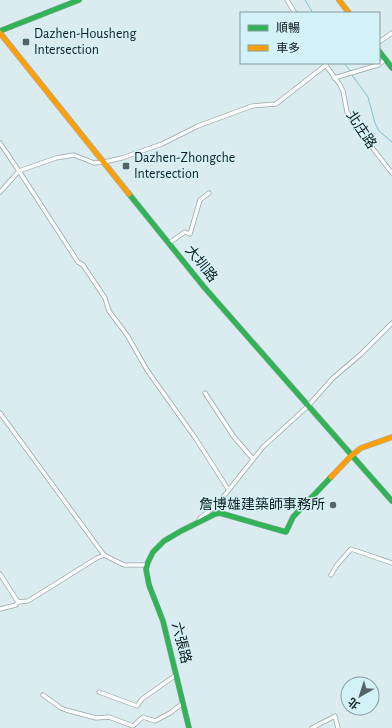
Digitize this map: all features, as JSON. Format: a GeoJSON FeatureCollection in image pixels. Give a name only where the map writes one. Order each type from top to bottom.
{"type":"FeatureCollection","features":[{"type":"Feature","properties":{"kind":"street"},"geometry":{"type":"LineString","coordinates":[[0,32],[79,0]]}},
{"type":"Feature","properties":{"kind":"street"},"geometry":{"type":"LineString","coordinates":[[287,0],[294,12]]}},
{"type":"Feature","properties":{"kind":"street"},"geometry":{"type":"LineString","coordinates":[[339,0],[348,12]]}},
{"type":"Feature","properties":{"kind":"street","name":"大圳路"},"geometry":{"type":"LineString","coordinates":[[0,32],[204,287],[392,502]]}},
{"type":"Feature","properties":{"kind":"street"},"geometry":{"type":"LineString","coordinates":[[380,41],[392,33]]}},
{"type":"Feature","properties":{"kind":"street"},"geometry":{"type":"LineString","coordinates":[[380,52],[392,68]]}},
{"type":"Feature","properties":{"kind":"street"},"geometry":{"type":"LineString","coordinates":[[380,64],[386,59]]}},
{"type":"Feature","properties":{"kind":"street"},"geometry":{"type":"LineString","coordinates":[[0,192],[19,171],[56,158],[69,155],[92,162],[104,162],[122,158],[162,144],[198,126],[252,106],[276,104],[325,64]]}},
{"type":"Feature","properties":{"kind":"street","name":"北庄路"},"geometry":{"type":"LineString","coordinates":[[325,64],[343,90],[347,112],[356,127],[392,173]]}},
{"type":"Feature","properties":{"kind":"street"},"geometry":{"type":"LineString","coordinates":[[334,78],[379,64]]}},
{"type":"Feature","properties":{"kind":"street"},"geometry":{"type":"LineString","coordinates":[[0,144],[78,262],[82,265],[105,298],[109,311],[127,335],[147,370],[196,439],[228,489]]}},
{"type":"Feature","properties":{"kind":"street"},"geometry":{"type":"LineString","coordinates":[[169,243],[184,232],[190,234],[200,200],[209,193]]}},
{"type":"Feature","properties":{"kind":"street"},"geometry":{"type":"LineString","coordinates":[[198,523],[200,518],[216,506],[253,459],[308,406],[333,378],[360,355],[392,323]]}},
{"type":"Feature","properties":{"kind":"street"},"geometry":{"type":"LineString","coordinates":[[205,393],[234,437],[253,459]]}},
{"type":"Feature","properties":{"kind":"street"},"geometry":{"type":"LineString","coordinates":[[0,413],[104,556],[124,565],[146,565],[153,551],[168,538],[220,513],[286,532],[293,516],[351,456],[361,448],[392,437]]}},
{"type":"Feature","properties":{"kind":"street"},"geometry":{"type":"LineString","coordinates":[[331,575],[336,565],[351,549],[392,563]]}},
{"type":"Feature","properties":{"kind":"street"},"geometry":{"type":"LineString","coordinates":[[0,609],[16,606],[18,602],[28,601],[36,597],[97,558],[104,556]]}},
{"type":"Feature","properties":{"kind":"street","name":"六張路"},"geometry":{"type":"LineString","coordinates":[[146,565],[148,581],[159,608],[170,647],[189,728]]}},
{"type":"Feature","properties":{"kind":"street"},"geometry":{"type":"LineString","coordinates":[[0,574],[18,602]]}},
{"type":"Feature","properties":{"kind":"street"},"geometry":{"type":"LineString","coordinates":[[99,692],[137,706],[142,699],[176,675]]}},
{"type":"Feature","properties":{"kind":"street"},"geometry":{"type":"LineString","coordinates":[[43,695],[66,710],[96,718],[109,717],[133,726],[143,717],[155,721],[170,713],[183,703]]}},
{"type":"Feature","properties":{"kind":"street"},"geometry":{"type":"LineString","coordinates":[[312,728],[334,716],[338,728]]}},
{"type":"Feature","properties":{"kind":"waterway"},"geometry":{"type":"LineString","coordinates":[[305,0],[312,12]]}},
{"type":"Feature","properties":{"kind":"waterway"},"geometry":{"type":"LineString","coordinates":[[345,64],[351,72]]}},
{"type":"Feature","properties":{"kind":"waterway"},"geometry":{"type":"LineString","coordinates":[[352,75],[368,97],[375,123],[379,131],[392,142]]}},
{"type":"Feature","properties":{"kind":"traffic: fast"},"geometry":{"type":"LineString","coordinates":[[0,31],[79,0]]}},
{"type":"Feature","properties":{"kind":"traffic: fast"},"geometry":{"type":"LineString","coordinates":[[380,52],[392,68]]}},
{"type":"Feature","properties":{"kind":"traffic: fast"},"geometry":{"type":"LineString","coordinates":[[129,194],[204,287],[392,501]]}},
{"type":"Feature","properties":{"kind":"traffic: fast"},"geometry":{"type":"LineString","coordinates":[[189,728],[163,621],[149,585],[146,569],[153,552],[164,541],[181,531],[220,513],[286,532],[293,517],[331,477]]}},
{"type":"Feature","properties":{"kind":"traffic: slow"},"geometry":{"type":"LineString","coordinates":[[339,0],[348,12]]}},
{"type":"Feature","properties":{"kind":"traffic: slow"},"geometry":{"type":"LineString","coordinates":[[0,33],[129,194]]}},
{"type":"Feature","properties":{"kind":"traffic: slow"},"geometry":{"type":"LineString","coordinates":[[331,477],[361,448],[392,437]]}},
{"type":"Feature","properties":{"kind":"place","name":"Dazhen-Housheng Intersection"},"geometry":{"type":"Point","coordinates":[26,42]}},
{"type":"Feature","properties":{"kind":"place","name":"Dazhen-Zhongche Intersection"},"geometry":{"type":"Point","coordinates":[126,166]}},
{"type":"Feature","properties":{"kind":"place","name":"詹博雄建築師事務所"},"geometry":{"type":"Point","coordinates":[333,505]}}]}
